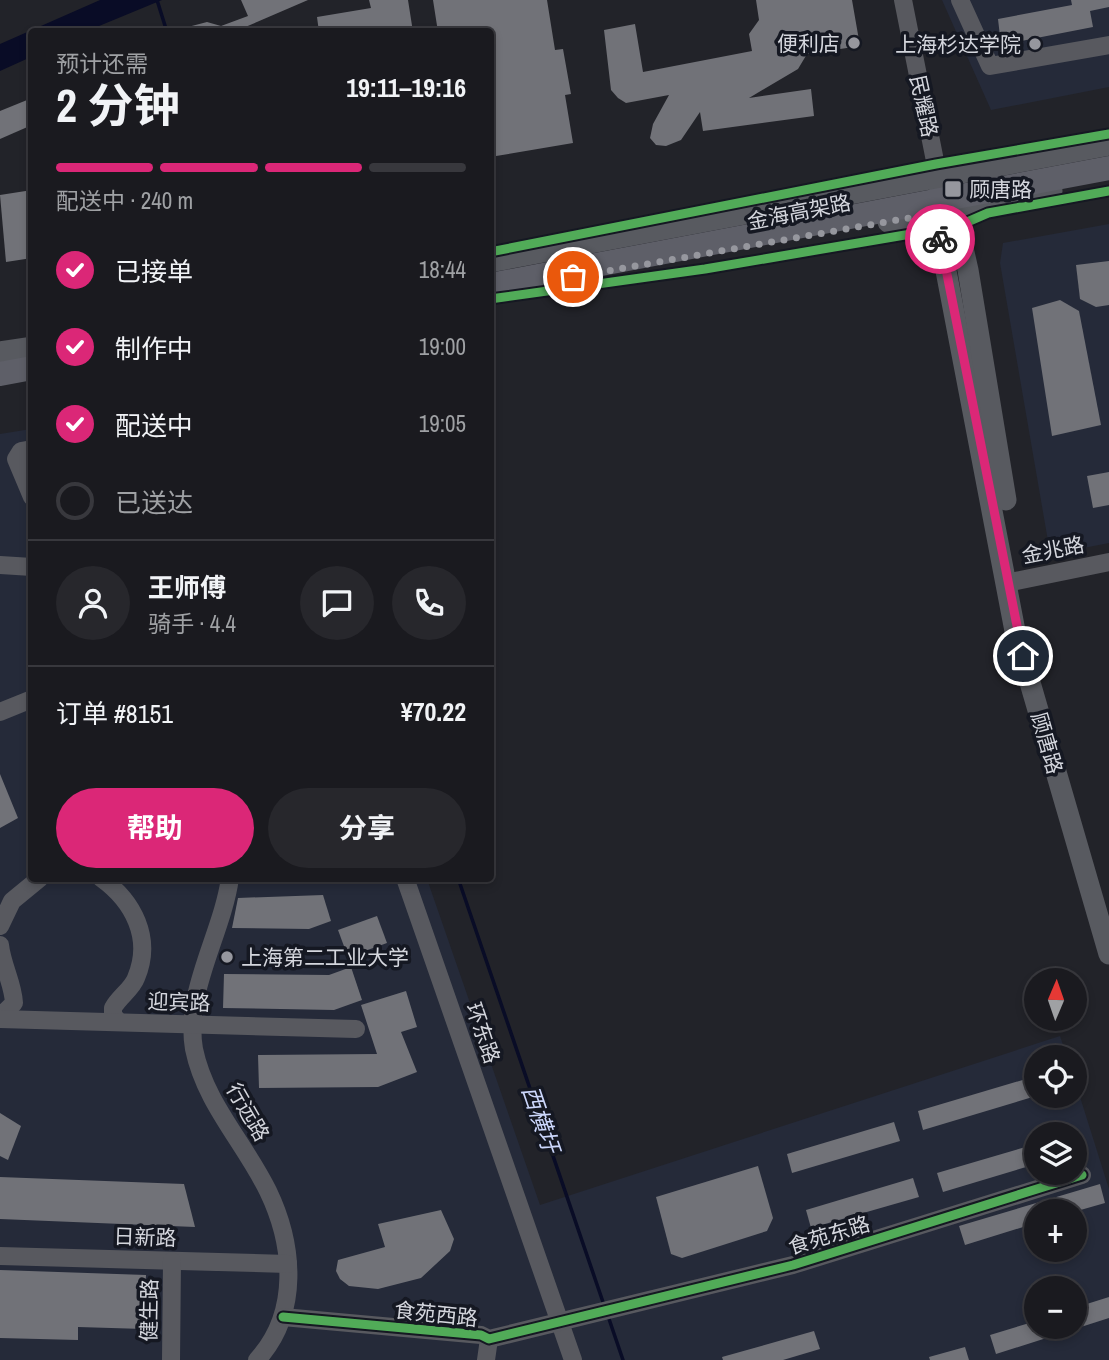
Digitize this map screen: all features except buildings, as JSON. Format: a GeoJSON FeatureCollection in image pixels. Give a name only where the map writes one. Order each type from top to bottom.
{"type":"FeatureCollection","features":[{"type":"Feature","properties":{"kind":"highway","name":"金海高架路"},"geometry":{"type":"LineString","coordinates":[[494,269],[1109,157]]}},
{"type":"Feature","properties":{"kind":"highway","name":"金海高架路"},"geometry":{"type":"LineString","coordinates":[[494,284],[1109,168]]}},
{"type":"Feature","properties":{"kind":"highway"},"geometry":{"type":"LineString","coordinates":[[0,359],[28,355]]}},
{"type":"Feature","properties":{"kind":"highway"},"geometry":{"type":"LineString","coordinates":[[0,374],[28,369]]}},
{"type":"Feature","properties":{"kind":"main road"},"geometry":{"type":"LineString","coordinates":[[494,261],[1109,145]]}},
{"type":"Feature","properties":{"kind":"main road","name":"民耀路"},"geometry":{"type":"LineString","coordinates":[[939,176],[943,212]]}},
{"type":"Feature","properties":{"kind":"main road"},"geometry":{"type":"LineString","coordinates":[[494,291],[1109,180]]}},
{"type":"Feature","properties":{"kind":"main road","name":"顾唐路"},"geometry":{"type":"LineString","coordinates":[[943,212],[938,229],[1012,581],[1027,623],[1109,915]]}},
{"type":"Feature","properties":{"kind":"main road"},"geometry":{"type":"LineString","coordinates":[[0,352],[28,348]]}},
{"type":"Feature","properties":{"kind":"main road"},"geometry":{"type":"LineString","coordinates":[[0,379],[28,375]]}},
{"type":"Feature","properties":{"kind":"main road","name":"顾唐路"},"geometry":{"type":"LineString","coordinates":[[1012,581],[1015,631],[1107,943]]}},
{"type":"Feature","properties":{"kind":"street","name":"民耀路"},"geometry":{"type":"LineString","coordinates":[[903,0],[939,176]]}},
{"type":"Feature","properties":{"kind":"street"},"geometry":{"type":"LineString","coordinates":[[960,0],[990,66],[1109,45]]}},
{"type":"Feature","properties":{"kind":"street"},"geometry":{"type":"LineString","coordinates":[[28,450],[21,451],[16,459],[28,488]]}},
{"type":"Feature","properties":{"kind":"street","name":"金兆路"},"geometry":{"type":"LineString","coordinates":[[1012,581],[1109,562]]}},
{"type":"Feature","properties":{"kind":"street"},"geometry":{"type":"LineString","coordinates":[[0,565],[28,567]]}},
{"type":"Feature","properties":{"kind":"street"},"geometry":{"type":"LineString","coordinates":[[0,712],[28,701]]}},
{"type":"Feature","properties":{"kind":"street"},"geometry":{"type":"LineString","coordinates":[[0,926],[12,901],[35,882]]}},
{"type":"Feature","properties":{"kind":"street"},"geometry":{"type":"LineString","coordinates":[[106,882],[121,893],[133,910],[141,932],[141,956],[136,979],[113,1007],[119,1023]]}},
{"type":"Feature","properties":{"kind":"street","name":"行远路"},"geometry":{"type":"LineString","coordinates":[[229,882],[221,918],[196,995],[192,1025],[194,1050],[204,1080],[215,1105],[268,1191],[288,1264],[290,1284],[283,1317],[271,1344],[257,1360]]}},
{"type":"Feature","properties":{"kind":"street","name":"环东路"},"geometry":{"type":"LineString","coordinates":[[406,882],[573,1360]]}},
{"type":"Feature","properties":{"kind":"street"},"geometry":{"type":"LineString","coordinates":[[0,945],[2,963],[13,990],[14,1003],[0,1018]]}},
{"type":"Feature","properties":{"kind":"street","name":"迎宾路"},"geometry":{"type":"LineString","coordinates":[[0,1018],[356,1029]]}},
{"type":"Feature","properties":{"kind":"street","name":"食苑东路"},"geometry":{"type":"LineString","coordinates":[[584,1318],[793,1265],[1050,1185]]}},
{"type":"Feature","properties":{"kind":"street","name":"日新路"},"geometry":{"type":"LineString","coordinates":[[0,1256],[288,1264]]}},
{"type":"Feature","properties":{"kind":"street","name":"健生路"},"geometry":{"type":"LineString","coordinates":[[171,1360],[172,1261]]}},
{"type":"Feature","properties":{"kind":"street","name":"食苑西路"},"geometry":{"type":"LineString","coordinates":[[283,1317],[481,1335],[489,1339],[584,1318]]}},
{"type":"Feature","properties":{"kind":"street"},"geometry":{"type":"LineString","coordinates":[[486,1360],[489,1339]]}},
{"type":"Feature","properties":{"kind":"shaded area","name":"上海杉达学院"},"geometry":{"type":"Polygon","coordinates":[[[942,0],[1109,0],[1109,87],[991,110],[942,0]]]}},
{"type":"Feature","properties":{"kind":"shaded area"},"geometry":{"type":"Polygon","coordinates":[[[1109,224],[1109,543],[1073,550],[1048,541],[1000,263],[1003,243],[1109,224]]]}},
{"type":"Feature","properties":{"kind":"shaded area","name":"上海第二工业大学"},"geometry":{"type":"Polygon","coordinates":[[[28,429],[28,882],[428,882],[540,1205],[1024,1048],[1024,1108],[1084,1108],[1109,1189],[1109,1360],[0,1360],[0,434],[28,429]]]}},
{"type":"Feature","properties":{"kind":"shaded area","name":"上海第二工业大学"},"geometry":{"type":"Polygon","coordinates":[[[1060,1036],[1063,1045],[1032,1045],[1060,1036]]]}},
{"type":"Feature","properties":{"kind":"water"},"geometry":{"type":"Polygon","coordinates":[[[100,0],[162,0],[94,28],[36,28],[100,0]]]}},
{"type":"Feature","properties":{"kind":"water"},"geometry":{"type":"Polygon","coordinates":[[[28,32],[28,58],[0,71],[0,44],[28,32]]]}},
{"type":"Feature","properties":{"kind":"waterway"},"geometry":{"type":"LineString","coordinates":[[157,0],[166,28]]}},
{"type":"Feature","properties":{"kind":"waterway","name":"西横圩"},"geometry":{"type":"LineString","coordinates":[[459,882],[604,1305]]}},
{"type":"Feature","properties":{"kind":"waterway","name":"西横圩"},"geometry":{"type":"LineString","coordinates":[[608,1316],[623,1360]]}},
{"type":"Feature","properties":{"kind":"cycle path"},"geometry":{"type":"LineString","coordinates":[[494,251],[936,164],[1109,134]]}},
{"type":"Feature","properties":{"kind":"cycle path"},"geometry":{"type":"LineString","coordinates":[[494,298],[705,269],[958,226],[988,213],[1109,191]]}},
{"type":"Feature","properties":{"kind":"cycle path"},"geometry":{"type":"LineString","coordinates":[[283,1317],[481,1335],[489,1339],[793,1265],[1050,1185]]}},
{"type":"Feature","properties":{"kind":"way so far"},"geometry":{"type":"LineString","coordinates":[[573,277],[943,212],[938,229],[940,239]]}},
{"type":"Feature","properties":{"kind":"place","name":"便利店"},"geometry":{"type":"Point","coordinates":[854,43]}},
{"type":"Feature","properties":{"kind":"place","name":"上海杉达学院"},"geometry":{"type":"Point","coordinates":[1035,44]}},
{"type":"Feature","properties":{"kind":"place","name":"顾唐路"},"geometry":{"type":"Point","coordinates":[953,189]}},
{"type":"Feature","properties":{"kind":"place","name":"上海第二工业大学"},"geometry":{"type":"Point","coordinates":[227,957]}},
{"type":"Feature","properties":{"kind":"route"},"geometry":{"type":"LineString","coordinates":[[940,239],[1015,631],[1023,656]]}}]}
